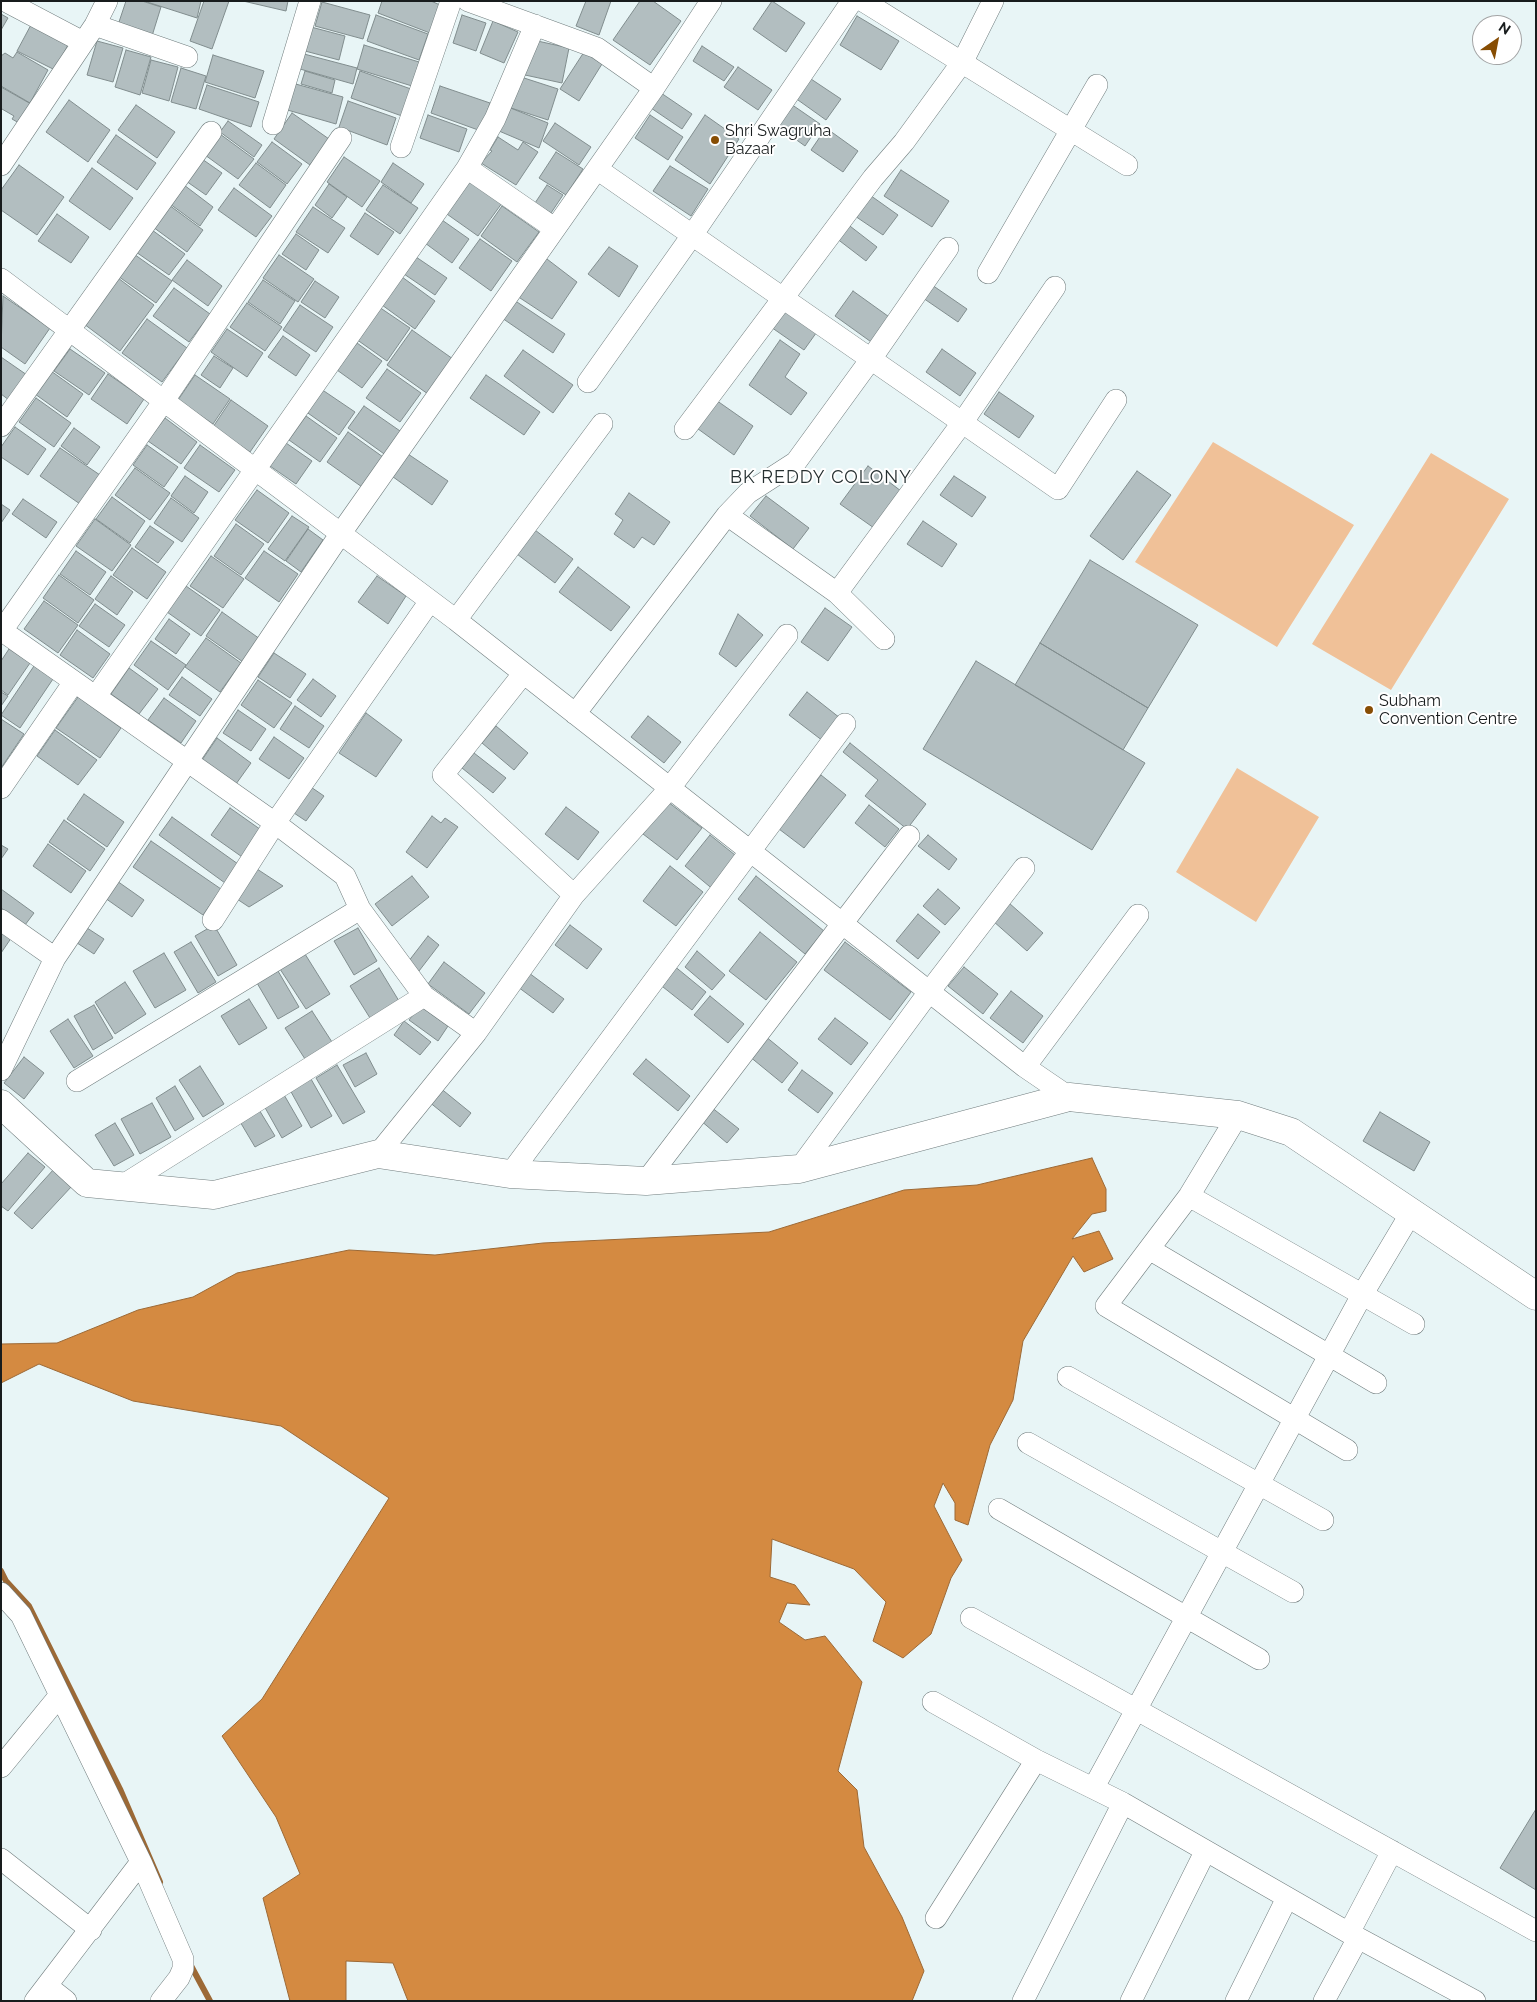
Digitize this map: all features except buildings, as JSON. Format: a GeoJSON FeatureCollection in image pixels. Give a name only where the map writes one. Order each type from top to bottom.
{"type":"FeatureCollection","features":[{"type":"Feature","properties":{"kind":"street"},"geometry":{"type":"LineString","coordinates":[[1,165],[89,34],[108,1]]}},
{"type":"Feature","properties":{"kind":"street"},"geometry":{"type":"LineString","coordinates":[[273,124],[310,1]]}},
{"type":"Feature","properties":{"kind":"street"},"geometry":{"type":"LineString","coordinates":[[401,147],[451,1]]}},
{"type":"Feature","properties":{"kind":"street"},"geometry":{"type":"LineString","coordinates":[[468,1],[597,48],[654,88]]}},
{"type":"Feature","properties":{"kind":"street"},"geometry":{"type":"LineString","coordinates":[[1,1070],[55,958],[341,533],[654,88],[711,1]]}},
{"type":"Feature","properties":{"kind":"street"},"geometry":{"type":"LineString","coordinates":[[588,382],[693,234],[852,1]]}},
{"type":"Feature","properties":{"kind":"street"},"geometry":{"type":"LineString","coordinates":[[862,1],[963,61],[1127,165]]}},
{"type":"Feature","properties":{"kind":"street"},"geometry":{"type":"LineString","coordinates":[[685,429],[873,178],[904,142],[963,61],[993,1]]}},
{"type":"Feature","properties":{"kind":"street"},"geometry":{"type":"LineString","coordinates":[[9,3],[89,34],[187,56]]}},
{"type":"Feature","properties":{"kind":"street"},"geometry":{"type":"LineString","coordinates":[[96,696],[466,168],[495,120],[535,25]]}},
{"type":"Feature","properties":{"kind":"street"},"geometry":{"type":"LineString","coordinates":[[988,273],[1097,85]]}},
{"type":"Feature","properties":{"kind":"street"},"geometry":{"type":"LineString","coordinates":[[1,426],[70,332],[211,132]]}},
{"type":"Feature","properties":{"kind":"street"},"geometry":{"type":"LineString","coordinates":[[341,138],[163,402],[2,631],[275,823],[345,876],[360,909],[424,996],[476,1033]]}},
{"type":"Feature","properties":{"kind":"street"},"geometry":{"type":"LineString","coordinates":[[466,168],[554,228]]}},
{"type":"Feature","properties":{"kind":"street"},"geometry":{"type":"LineString","coordinates":[[597,169],[1058,489],[1116,400]]}},
{"type":"Feature","properties":{"kind":"street"},"geometry":{"type":"LineString","coordinates":[[575,714],[727,515],[748,493],[796,462],[872,359],[948,248]]}},
{"type":"Feature","properties":{"kind":"street"},"geometry":{"type":"LineString","coordinates":[[1,279],[456,620],[1025,1067],[1070,1098]]}},
{"type":"Feature","properties":{"kind":"street"},"geometry":{"type":"LineString","coordinates":[[837,593],[962,423],[1055,287]]}},
{"type":"Feature","properties":{"kind":"street"},"geometry":{"type":"LineString","coordinates":[[456,620],[602,424]]}},
{"type":"Feature","properties":{"kind":"street"},"geometry":{"type":"LineString","coordinates":[[727,515],[837,593],[884,639]]}},
{"type":"Feature","properties":{"kind":"street"},"geometry":{"type":"LineString","coordinates":[[213,920],[275,823],[430,601]]}},
{"type":"Feature","properties":{"kind":"street"},"geometry":{"type":"LineString","coordinates":[[378,1154],[476,1033],[574,895],[669,788],[787,635]]}},
{"type":"Feature","properties":{"kind":"street"},"geometry":{"type":"LineString","coordinates":[[523,674],[443,775],[574,895]]}},
{"type":"Feature","properties":{"kind":"street"},"geometry":{"type":"LineString","coordinates":[[1,788],[74,682]]}},
{"type":"Feature","properties":{"kind":"street"},"geometry":{"type":"LineString","coordinates":[[510,1174],[751,853],[845,724]]}},
{"type":"Feature","properties":{"kind":"street"},"geometry":{"type":"LineString","coordinates":[[646,1181],[909,836]]}},
{"type":"Feature","properties":{"kind":"street"},"geometry":{"type":"LineString","coordinates":[[799,1169],[929,992],[1024,868]]}},
{"type":"Feature","properties":{"kind":"street"},"geometry":{"type":"LineString","coordinates":[[78,1081],[360,909]]}},
{"type":"Feature","properties":{"kind":"street"},"geometry":{"type":"LineString","coordinates":[[1025,1067],[1138,915]]}},
{"type":"Feature","properties":{"kind":"street"},"geometry":{"type":"LineString","coordinates":[[1,920],[55,958]]}},
{"type":"Feature","properties":{"kind":"street"},"geometry":{"type":"LineString","coordinates":[[120,1187],[424,996]]}},
{"type":"Feature","properties":{"kind":"street"},"geometry":{"type":"LineString","coordinates":[[1,1104],[88,1183],[214,1195],[378,1154],[510,1174],[646,1181],[799,1169],[1070,1098],[1238,1115],[1290,1132],[1536,1296]]}},
{"type":"Feature","properties":{"kind":"street"},"geometry":{"type":"LineString","coordinates":[[1238,1115],[1189,1196],[1106,1306],[1348,1450]]}},
{"type":"Feature","properties":{"kind":"street"},"geometry":{"type":"LineString","coordinates":[[1189,1196],[1414,1324]]}},
{"type":"Feature","properties":{"kind":"street"},"geometry":{"type":"LineString","coordinates":[[1094,1787],[1294,1418],[1362,1295],[1411,1213]]}},
{"type":"Feature","properties":{"kind":"street"},"geometry":{"type":"LineString","coordinates":[[1149,1249],[1376,1383]]}},
{"type":"Feature","properties":{"kind":"street"},"geometry":{"type":"LineString","coordinates":[[1068,1377],[1323,1520]]}},
{"type":"Feature","properties":{"kind":"street"},"geometry":{"type":"LineString","coordinates":[[1028,1443],[1293,1592]]}},
{"type":"Feature","properties":{"kind":"street"},"geometry":{"type":"LineString","coordinates":[[999,1509],[1258,1658]]}},
{"type":"Feature","properties":{"kind":"street"},"geometry":{"type":"LineString","coordinates":[[1,1594],[21,1615],[141,1862],[182,1959],[184,1969],[161,2001]]}},
{"type":"Feature","properties":{"kind":"street"},"geometry":{"type":"LineString","coordinates":[[971,1618],[1536,1931]]}},
{"type":"Feature","properties":{"kind":"street"},"geometry":{"type":"LineString","coordinates":[[1,1767],[60,1694]]}},
{"type":"Feature","properties":{"kind":"street"},"geometry":{"type":"LineString","coordinates":[[933,1702],[1036,1760],[1123,1803],[1205,1852],[1353,1935],[1449,1995],[1475,2001]]}},
{"type":"Feature","properties":{"kind":"street"},"geometry":{"type":"LineString","coordinates":[[936,1918],[1036,1760]]}},
{"type":"Feature","properties":{"kind":"street"},"geometry":{"type":"LineString","coordinates":[[1023,2001],[1123,1803]]}},
{"type":"Feature","properties":{"kind":"street"},"geometry":{"type":"LineString","coordinates":[[1324,2001],[1392,1851]]}},
{"type":"Feature","properties":{"kind":"street"},"geometry":{"type":"LineString","coordinates":[[1132,2001],[1205,1852]]}},
{"type":"Feature","properties":{"kind":"street"},"geometry":{"type":"LineString","coordinates":[[1,1859],[91,1930]]}},
{"type":"Feature","properties":{"kind":"street"},"geometry":{"type":"LineString","coordinates":[[66,2001],[41,1993],[91,1930],[141,1862]]}},
{"type":"Feature","properties":{"kind":"street"},"geometry":{"type":"LineString","coordinates":[[1236,2001],[1287,1898]]}},
{"type":"Feature","properties":{"kind":"shaded area"},"geometry":{"type":"Polygon","coordinates":[[[1213,442],[1354,525],[1277,647],[1135,562],[1213,442]]]}},
{"type":"Feature","properties":{"kind":"shaded area"},"geometry":{"type":"Polygon","coordinates":[[[1431,453],[1509,499],[1391,690],[1312,644],[1431,453]]]}},
{"type":"Feature","properties":{"kind":"shaded area"},"geometry":{"type":"Polygon","coordinates":[[[1237,768],[1319,817],[1256,922],[1176,872],[1237,768]]]}},
{"type":"Feature","properties":{"kind":"shaded area"},"geometry":{"type":"Polygon","coordinates":[[[1092,1158],[1106,1189],[1106,1211],[1092,1214],[1072,1239],[1099,1231],[1113,1259],[1084,1272],[1073,1256],[1023,1341],[1013,1400],[990,1445],[968,1525],[955,1520],[955,1503],[943,1483],[934,1506],[962,1560],[951,1578],[931,1634],[903,1658],[873,1641],[886,1602],[854,1569],[772,1539],[770,1577],[795,1585],[810,1605],[787,1603],[779,1622],[805,1640],[825,1636],[862,1682],[838,1771],[857,1790],[864,1847],[902,1917],[924,1971],[912,2001],[408,2001],[393,1963],[346,1961],[346,2001],[290,2001],[263,1898],[300,1874],[276,1817],[222,1736],[262,1699],[389,1498],[281,1426],[133,1401],[39,1364],[1,1383],[1,1344],[57,1343],[138,1310],[193,1297],[237,1273],[349,1250],[435,1255],[543,1243],[769,1232],[904,1190],[977,1185],[1092,1158]]]}},
{"type":"Feature","properties":{"kind":"waterway"},"geometry":{"type":"LineString","coordinates":[[1,1571],[6,1581],[29,1606],[120,1789],[160,1882]]}},
{"type":"Feature","properties":{"kind":"waterway"},"geometry":{"type":"LineString","coordinates":[[189,1962],[210,2001]]}},
{"type":"Feature","properties":{"kind":"place","name":"Shri Swagruha Bazaar"},"geometry":{"type":"Point","coordinates":[715,140]}},
{"type":"Feature","properties":{"kind":"place","name":"Subham Convention Centre"},"geometry":{"type":"Point","coordinates":[1369,710]}},
{"type":"Feature","properties":{"kind":"district","name":"BK REDDY COLONY"},"geometry":{"type":"Point","coordinates":[821,478]}}]}
